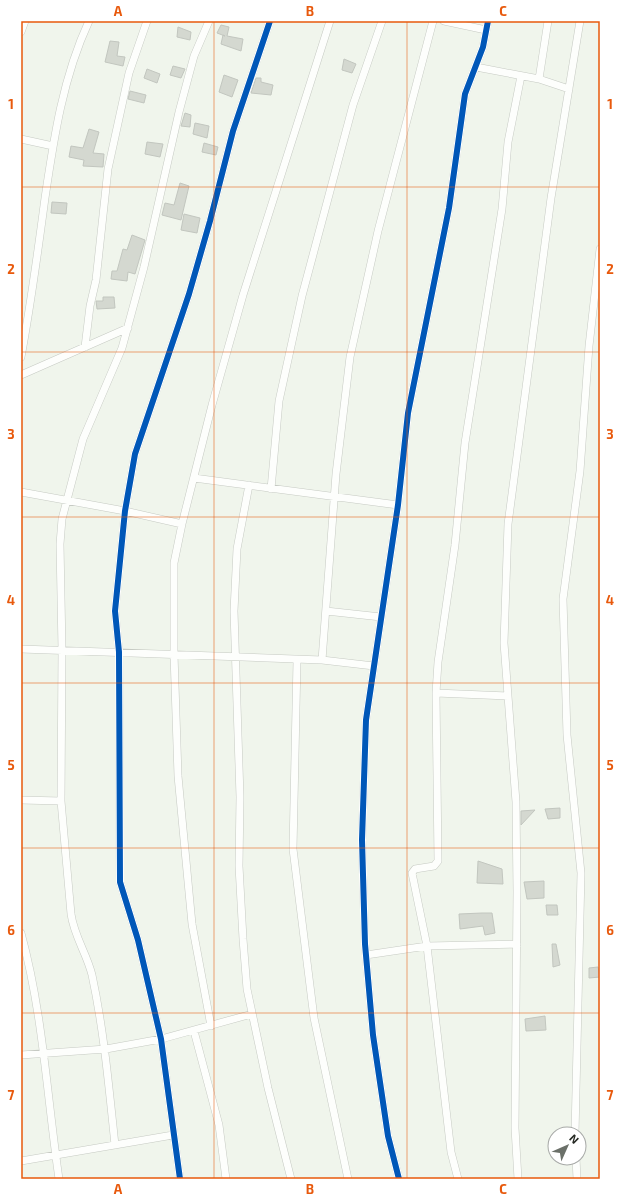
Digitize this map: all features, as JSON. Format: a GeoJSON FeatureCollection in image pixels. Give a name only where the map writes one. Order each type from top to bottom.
{"type":"FeatureCollection","features":[{"type":"Feature","properties":{"kind":"street"},"geometry":{"type":"LineString","coordinates":[[21,32],[25,21]]}},
{"type":"Feature","properties":{"kind":"street"},"geometry":{"type":"LineString","coordinates":[[21,357],[24,322],[53,146],[64,91],[78,44],[89,21]]}},
{"type":"Feature","properties":{"kind":"street"},"geometry":{"type":"LineString","coordinates":[[85,347],[90,306],[96,280],[108,169],[129,73],[147,21]]}},
{"type":"Feature","properties":{"kind":"street"},"geometry":{"type":"LineString","coordinates":[[115,1145],[106,1049],[92,975],[88,960],[72,921],[61,801],[62,650],[60,544],[66,500],[83,439],[122,348],[144,267],[179,112],[194,56],[209,21]]}},
{"type":"Feature","properties":{"kind":"street"},"geometry":{"type":"LineString","coordinates":[[180,1179],[161,1039],[138,940],[120,882],[119,652],[115,611],[125,511],[135,454],[189,294],[210,221],[233,131],[270,21]]}},
{"type":"Feature","properties":{"kind":"street"},"geometry":{"type":"LineString","coordinates":[[211,1026],[192,924],[178,776],[174,654],[174,562],[212,405],[243,295],[283,164],[330,21]]}},
{"type":"Feature","properties":{"kind":"street"},"geometry":{"type":"LineString","coordinates":[[272,488],[279,402],[302,296],[353,105],[382,21]]}},
{"type":"Feature","properties":{"kind":"street"},"geometry":{"type":"LineString","coordinates":[[322,660],[335,497],[350,357],[378,231],[433,21]]}},
{"type":"Feature","properties":{"kind":"street"},"geometry":{"type":"LineString","coordinates":[[444,21],[486,30]]}},
{"type":"Feature","properties":{"kind":"street"},"geometry":{"type":"LineString","coordinates":[[399,1179],[388,1136],[373,1035],[366,955],[362,840],[366,720],[398,505],[408,413],[449,208],[465,94],[483,47],[488,21]]}},
{"type":"Feature","properties":{"kind":"street"},"geometry":{"type":"LineString","coordinates":[[539,79],[548,21]]}},
{"type":"Feature","properties":{"kind":"street"},"geometry":{"type":"LineString","coordinates":[[518,1179],[515,1128],[517,944],[516,802],[504,643],[508,524],[550,198],[580,21]]}},
{"type":"Feature","properties":{"kind":"street"},"geometry":{"type":"LineString","coordinates":[[476,67],[539,79],[569,89]]}},
{"type":"Feature","properties":{"kind":"street"},"geometry":{"type":"LineString","coordinates":[[458,1179],[450,1152],[427,946],[412,873],[415,869],[434,866],[438,861],[436,693],[438,662],[454,552],[465,443],[502,209],[508,142],[521,76]]}},
{"type":"Feature","properties":{"kind":"street"},"geometry":{"type":"LineString","coordinates":[[21,139],[53,146]]}},
{"type":"Feature","properties":{"kind":"street"},"geometry":{"type":"LineString","coordinates":[[575,1126],[581,873],[567,735],[563,599],[580,471],[588,354],[600,249]]}},
{"type":"Feature","properties":{"kind":"street"},"geometry":{"type":"LineString","coordinates":[[21,375],[128,328]]}},
{"type":"Feature","properties":{"kind":"street"},"geometry":{"type":"LineString","coordinates":[[194,478],[398,505]]}},
{"type":"Feature","properties":{"kind":"street"},"geometry":{"type":"LineString","coordinates":[[249,485],[237,550],[234,611],[240,797],[240,874],[247,989],[268,1088],[291,1179]]}},
{"type":"Feature","properties":{"kind":"street"},"geometry":{"type":"LineString","coordinates":[[21,492],[125,511],[182,524]]}},
{"type":"Feature","properties":{"kind":"street"},"geometry":{"type":"LineString","coordinates":[[326,611],[381,616]]}},
{"type":"Feature","properties":{"kind":"street"},"geometry":{"type":"LineString","coordinates":[[21,649],[174,654],[297,661],[322,660],[374,666]]}},
{"type":"Feature","properties":{"kind":"street"},"geometry":{"type":"LineString","coordinates":[[297,661],[293,849],[314,1018],[348,1179]]}},
{"type":"Feature","properties":{"kind":"street"},"geometry":{"type":"LineString","coordinates":[[436,693],[508,696]]}},
{"type":"Feature","properties":{"kind":"street"},"geometry":{"type":"LineString","coordinates":[[21,800],[61,801]]}},
{"type":"Feature","properties":{"kind":"street"},"geometry":{"type":"LineString","coordinates":[[21,933],[30,964],[44,1054],[59,1179]]}},
{"type":"Feature","properties":{"kind":"street"},"geometry":{"type":"LineString","coordinates":[[366,955],[427,946],[517,944]]}},
{"type":"Feature","properties":{"kind":"street"},"geometry":{"type":"LineString","coordinates":[[21,1055],[106,1049],[161,1039],[252,1014]]}},
{"type":"Feature","properties":{"kind":"street"},"geometry":{"type":"LineString","coordinates":[[194,1031],[219,1125],[226,1179]]}},
{"type":"Feature","properties":{"kind":"street"},"geometry":{"type":"LineString","coordinates":[[21,1161],[174,1135]]}},
{"type":"Feature","properties":{"kind":"street"},"geometry":{"type":"LineString","coordinates":[[576,1166],[577,1179]]}},
{"type":"Feature","properties":{"kind":"building"},"geometry":{"type":"Polygon","coordinates":[[[221,25],[229,27],[227,36],[243,39],[241,51],[221,44],[223,35],[217,33],[221,25]]]}},
{"type":"Feature","properties":{"kind":"building"},"geometry":{"type":"Polygon","coordinates":[[[178,27],[191,32],[190,40],[177,37],[178,27]]]}},
{"type":"Feature","properties":{"kind":"building"},"geometry":{"type":"Polygon","coordinates":[[[110,41],[119,42],[117,56],[125,57],[123,66],[105,62],[110,41]]]}},
{"type":"Feature","properties":{"kind":"building"},"geometry":{"type":"Polygon","coordinates":[[[344,59],[356,64],[352,73],[342,70],[344,59]]]}},
{"type":"Feature","properties":{"kind":"building"},"geometry":{"type":"Polygon","coordinates":[[[173,66],[185,69],[181,78],[170,75],[173,66]]]}},
{"type":"Feature","properties":{"kind":"building"},"geometry":{"type":"Polygon","coordinates":[[[147,69],[160,74],[157,83],[144,78],[147,69]]]}},
{"type":"Feature","properties":{"kind":"building"},"geometry":{"type":"Polygon","coordinates":[[[224,75],[238,80],[232,97],[219,92],[224,75]]]}},
{"type":"Feature","properties":{"kind":"building"},"geometry":{"type":"Polygon","coordinates":[[[256,78],[261,78],[261,82],[273,85],[271,95],[251,93],[256,78]]]}},
{"type":"Feature","properties":{"kind":"building"},"geometry":{"type":"Polygon","coordinates":[[[130,91],[146,95],[144,103],[128,99],[130,91]]]}},
{"type":"Feature","properties":{"kind":"building"},"geometry":{"type":"Polygon","coordinates":[[[185,113],[191,115],[190,127],[181,126],[185,113]]]}},
{"type":"Feature","properties":{"kind":"building"},"geometry":{"type":"Polygon","coordinates":[[[195,123],[209,126],[207,138],[193,134],[195,123]]]}},
{"type":"Feature","properties":{"kind":"building"},"geometry":{"type":"Polygon","coordinates":[[[89,129],[99,132],[93,153],[104,154],[103,167],[83,166],[84,160],[69,157],[71,146],[83,148],[89,129]]]}},
{"type":"Feature","properties":{"kind":"building"},"geometry":{"type":"Polygon","coordinates":[[[147,142],[163,144],[160,157],[145,154],[147,142]]]}},
{"type":"Feature","properties":{"kind":"building"},"geometry":{"type":"Polygon","coordinates":[[[204,143],[218,147],[216,155],[202,152],[204,143]]]}},
{"type":"Feature","properties":{"kind":"building"},"geometry":{"type":"Polygon","coordinates":[[[180,183],[189,186],[181,220],[162,215],[165,203],[174,205],[180,183]]]}},
{"type":"Feature","properties":{"kind":"building"},"geometry":{"type":"Polygon","coordinates":[[[52,202],[67,203],[66,214],[51,213],[52,202]]]}},
{"type":"Feature","properties":{"kind":"building"},"geometry":{"type":"Polygon","coordinates":[[[184,214],[200,218],[197,233],[181,230],[184,214]]]}},
{"type":"Feature","properties":{"kind":"building"},"geometry":{"type":"Polygon","coordinates":[[[132,235],[145,240],[135,274],[128,272],[127,281],[111,279],[112,271],[117,271],[123,249],[127,250],[132,235]]]}},
{"type":"Feature","properties":{"kind":"building"},"geometry":{"type":"Polygon","coordinates":[[[103,297],[114,297],[115,308],[97,309],[96,301],[103,301],[103,297]]]}},
{"type":"Feature","properties":{"kind":"building"},"geometry":{"type":"Polygon","coordinates":[[[560,808],[560,818],[548,819],[545,809],[560,808]]]}},
{"type":"Feature","properties":{"kind":"building"},"geometry":{"type":"Polygon","coordinates":[[[535,810],[521,825],[521,811],[535,810]]]}},
{"type":"Feature","properties":{"kind":"building"},"geometry":{"type":"Polygon","coordinates":[[[478,861],[502,869],[503,884],[477,883],[478,861]]]}},
{"type":"Feature","properties":{"kind":"building"},"geometry":{"type":"Polygon","coordinates":[[[544,881],[544,898],[527,899],[524,882],[544,881]]]}},
{"type":"Feature","properties":{"kind":"building"},"geometry":{"type":"Polygon","coordinates":[[[546,905],[557,905],[558,915],[547,915],[546,905]]]}},
{"type":"Feature","properties":{"kind":"building"},"geometry":{"type":"Polygon","coordinates":[[[492,913],[495,933],[485,935],[483,926],[460,929],[459,914],[492,913]]]}},
{"type":"Feature","properties":{"kind":"building"},"geometry":{"type":"Polygon","coordinates":[[[552,944],[556,944],[560,965],[553,967],[552,944]]]}},
{"type":"Feature","properties":{"kind":"building"},"geometry":{"type":"Polygon","coordinates":[[[598,967],[600,977],[589,978],[589,968],[598,967]]]}},
{"type":"Feature","properties":{"kind":"building"},"geometry":{"type":"Polygon","coordinates":[[[545,1016],[546,1030],[526,1031],[525,1019],[545,1016]]]}},
{"type":"Feature","properties":{"kind":"cycle path"},"geometry":{"type":"LineString","coordinates":[[180,1179],[161,1039],[138,940],[120,882],[119,652],[115,611],[125,511],[135,454],[189,294],[210,221],[233,131],[270,21]]}},
{"type":"Feature","properties":{"kind":"cycle path"},"geometry":{"type":"LineString","coordinates":[[399,1179],[388,1136],[373,1035],[365,944],[362,840],[366,720],[398,505],[408,413],[449,208],[465,94],[483,47],[488,21]]}}]}
